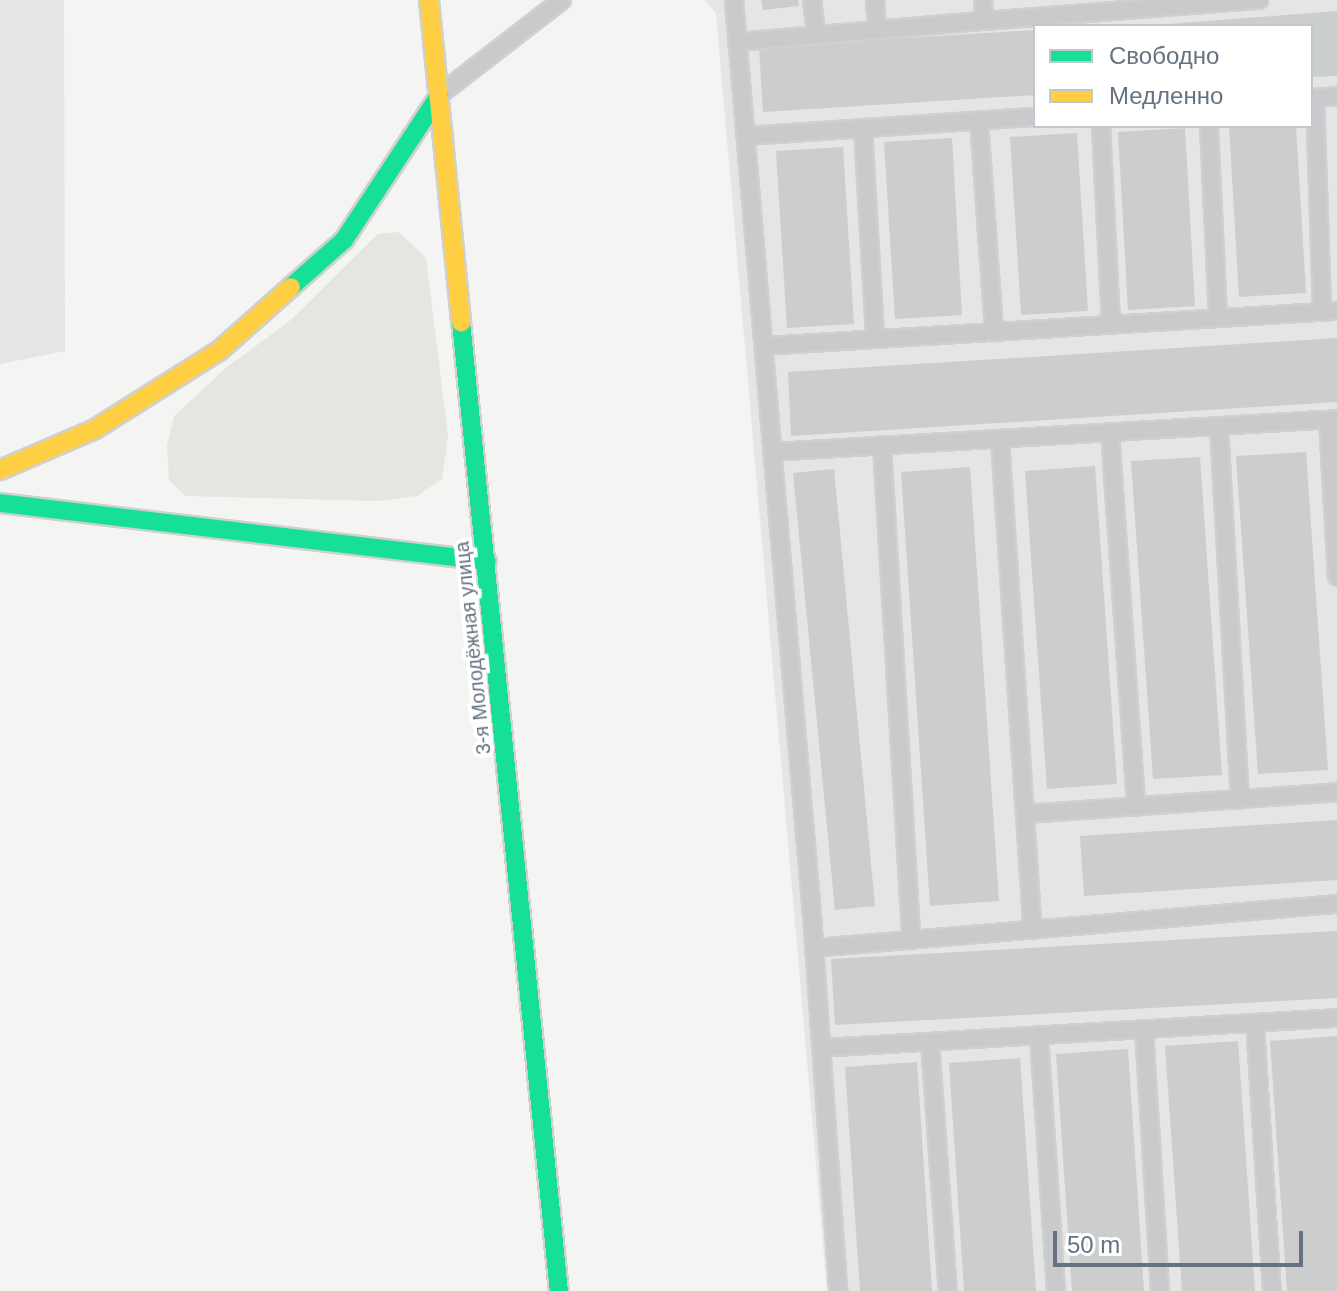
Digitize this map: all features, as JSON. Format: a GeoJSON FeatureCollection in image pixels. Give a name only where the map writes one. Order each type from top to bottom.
{"type":"FeatureCollection","features":[{"type":"Feature","properties":{"kind":"main road","name":"3-я Молодёжная улица"},"geometry":{"type":"LineString","coordinates":[[429,0],[559,1291]]}},
{"type":"Feature","properties":{"kind":"main road"},"geometry":{"type":"LineString","coordinates":[[0,470],[95,429],[219,351],[344,240],[439,96]]}},
{"type":"Feature","properties":{"kind":"main road"},"geometry":{"type":"LineString","coordinates":[[0,503],[487,561]]}},
{"type":"Feature","properties":{"kind":"lane"},"geometry":{"type":"LineString","coordinates":[[439,96],[562,0]]}},
{"type":"Feature","properties":{"kind":"lane"},"geometry":{"type":"LineString","coordinates":[[734,0],[814,948],[838,1291]]}},
{"type":"Feature","properties":{"kind":"lane"},"geometry":{"type":"LineString","coordinates":[[812,0],[816,35]]}},
{"type":"Feature","properties":{"kind":"lane"},"geometry":{"type":"LineString","coordinates":[[875,0],[877,30]]}},
{"type":"Feature","properties":{"kind":"lane"},"geometry":{"type":"LineString","coordinates":[[983,0],[984,21]]}},
{"type":"Feature","properties":{"kind":"lane"},"geometry":{"type":"LineString","coordinates":[[737,42],[984,21],[1100,6],[1259,0]]}},
{"type":"Feature","properties":{"kind":"lane"},"geometry":{"type":"LineString","coordinates":[[764,346],[1329,311],[1313,98],[1337,96]]}},
{"type":"Feature","properties":{"kind":"lane"},"geometry":{"type":"LineString","coordinates":[[746,136],[1033,117]]}},
{"type":"Feature","properties":{"kind":"lane"},"geometry":{"type":"LineString","coordinates":[[979,121],[994,332]]}},
{"type":"Feature","properties":{"kind":"lane"},"geometry":{"type":"LineString","coordinates":[[863,128],[875,339]]}},
{"type":"Feature","properties":{"kind":"lane"},"geometry":{"type":"LineString","coordinates":[[1101,128],[1111,324]]}},
{"type":"Feature","properties":{"kind":"lane"},"geometry":{"type":"LineString","coordinates":[[1209,128],[1218,318]]}},
{"type":"Feature","properties":{"kind":"lane"},"geometry":{"type":"LineString","coordinates":[[772,452],[1332,419],[1337,577]]}},
{"type":"Feature","properties":{"kind":"lane"},"geometry":{"type":"LineString","coordinates":[[1219,426],[1240,799]]}},
{"type":"Feature","properties":{"kind":"lane"},"geometry":{"type":"LineString","coordinates":[[1110,432],[1136,807]]}},
{"type":"Feature","properties":{"kind":"lane"},"geometry":{"type":"LineString","coordinates":[[1000,439],[1033,930]]}},
{"type":"Feature","properties":{"kind":"lane"},"geometry":{"type":"LineString","coordinates":[[882,445],[911,940]]}},
{"type":"Feature","properties":{"kind":"lane"},"geometry":{"type":"LineString","coordinates":[[1026,814],[1337,792]]}},
{"type":"Feature","properties":{"kind":"lane"},"geometry":{"type":"LineString","coordinates":[[814,948],[1337,904]]}},
{"type":"Feature","properties":{"kind":"lane"},"geometry":{"type":"LineString","coordinates":[[821,1048],[1337,1018]]}},
{"type":"Feature","properties":{"kind":"lane"},"geometry":{"type":"LineString","coordinates":[[1255,1023],[1272,1291]]}},
{"type":"Feature","properties":{"kind":"lane"},"geometry":{"type":"LineString","coordinates":[[1144,1029],[1160,1291]]}},
{"type":"Feature","properties":{"kind":"lane"},"geometry":{"type":"LineString","coordinates":[[1039,1035],[1056,1291]]}},
{"type":"Feature","properties":{"kind":"lane"},"geometry":{"type":"LineString","coordinates":[[930,1042],[948,1291]]}},
{"type":"Feature","properties":{"kind":"shaded area"},"geometry":{"type":"Polygon","coordinates":[[[0,0],[64,0],[65,351],[0,364],[0,0]]]}},
{"type":"Feature","properties":{"kind":"shaded area"},"geometry":{"type":"Polygon","coordinates":[[[704,0],[1337,0],[1337,1291],[827,1291],[716,13],[704,0]]]}},
{"type":"Feature","properties":{"kind":"shaded area"},"geometry":{"type":"Polygon","coordinates":[[[399,232],[426,258],[448,436],[442,479],[417,496],[377,501],[186,496],[169,480],[167,445],[174,416],[226,368],[292,319],[378,234],[399,232]]]}},
{"type":"Feature","properties":{"kind":"building"},"geometry":{"type":"Polygon","coordinates":[[[761,0],[798,0],[799,6],[763,10],[761,0]]]}},
{"type":"Feature","properties":{"kind":"building"},"geometry":{"type":"Polygon","coordinates":[[[1337,11],[1337,76],[1313,77],[1313,24],[1167,24],[1337,11]]]}},
{"type":"Feature","properties":{"kind":"building"},"geometry":{"type":"Polygon","coordinates":[[[1033,30],[1033,95],[763,112],[759,47],[1033,30]]]}},
{"type":"Feature","properties":{"kind":"building"},"geometry":{"type":"Polygon","coordinates":[[[1185,128],[1195,306],[1128,310],[1118,132],[1185,128]]]}},
{"type":"Feature","properties":{"kind":"building"},"geometry":{"type":"Polygon","coordinates":[[[1229,128],[1296,128],[1306,293],[1239,297],[1229,128]]]}},
{"type":"Feature","properties":{"kind":"building"},"geometry":{"type":"Polygon","coordinates":[[[1077,133],[1088,311],[1021,315],[1010,137],[1077,133]]]}},
{"type":"Feature","properties":{"kind":"building"},"geometry":{"type":"Polygon","coordinates":[[[952,138],[962,315],[895,319],[884,142],[952,138]]]}},
{"type":"Feature","properties":{"kind":"building"},"geometry":{"type":"Polygon","coordinates":[[[843,147],[854,324],[787,328],[776,151],[843,147]]]}},
{"type":"Feature","properties":{"kind":"building"},"geometry":{"type":"Polygon","coordinates":[[[1337,338],[1337,402],[791,436],[788,372],[1337,338]]]}},
{"type":"Feature","properties":{"kind":"building"},"geometry":{"type":"Polygon","coordinates":[[[1306,452],[1328,770],[1258,774],[1236,456],[1306,452]]]}},
{"type":"Feature","properties":{"kind":"building"},"geometry":{"type":"Polygon","coordinates":[[[1200,457],[1222,775],[1153,779],[1131,461],[1200,457]]]}},
{"type":"Feature","properties":{"kind":"building"},"geometry":{"type":"Polygon","coordinates":[[[1095,466],[1117,784],[1047,789],[1025,471],[1095,466]]]}},
{"type":"Feature","properties":{"kind":"building"},"geometry":{"type":"Polygon","coordinates":[[[970,467],[999,901],[930,906],[901,472],[970,467]]]}},
{"type":"Feature","properties":{"kind":"building"},"geometry":{"type":"Polygon","coordinates":[[[834,469],[875,906],[835,910],[793,473],[834,469]]]}},
{"type":"Feature","properties":{"kind":"building"},"geometry":{"type":"Polygon","coordinates":[[[1337,820],[1337,880],[1084,896],[1080,836],[1337,820]]]}},
{"type":"Feature","properties":{"kind":"building"},"geometry":{"type":"Polygon","coordinates":[[[1337,931],[1337,998],[835,1025],[831,959],[1337,931]]]}},
{"type":"Feature","properties":{"kind":"building"},"geometry":{"type":"Polygon","coordinates":[[[1337,1036],[1337,1291],[1287,1291],[1270,1041],[1337,1036]]]}},
{"type":"Feature","properties":{"kind":"building"},"geometry":{"type":"Polygon","coordinates":[[[1238,1041],[1255,1291],[1182,1291],[1165,1046],[1238,1041]]]}},
{"type":"Feature","properties":{"kind":"building"},"geometry":{"type":"Polygon","coordinates":[[[1128,1049],[1144,1291],[1072,1291],[1056,1054],[1128,1049]]]}},
{"type":"Feature","properties":{"kind":"building"},"geometry":{"type":"Polygon","coordinates":[[[1020,1058],[1036,1291],[964,1291],[949,1063],[1020,1058]]]}},
{"type":"Feature","properties":{"kind":"building"},"geometry":{"type":"Polygon","coordinates":[[[917,1062],[932,1291],[860,1291],[845,1067],[917,1062]]]}},
{"type":"Feature","properties":{"kind":"traffic: fast"},"geometry":{"type":"LineString","coordinates":[[291,287],[344,240],[439,96]]}},
{"type":"Feature","properties":{"kind":"traffic: fast"},"geometry":{"type":"LineString","coordinates":[[461,322],[559,1291]]}},
{"type":"Feature","properties":{"kind":"traffic: fast"},"geometry":{"type":"LineString","coordinates":[[0,503],[487,561]]}},
{"type":"Feature","properties":{"kind":"traffic: slow"},"geometry":{"type":"LineString","coordinates":[[429,0],[461,322]]}},
{"type":"Feature","properties":{"kind":"traffic: slow"},"geometry":{"type":"LineString","coordinates":[[0,470],[95,429],[219,351],[291,287]]}}]}
